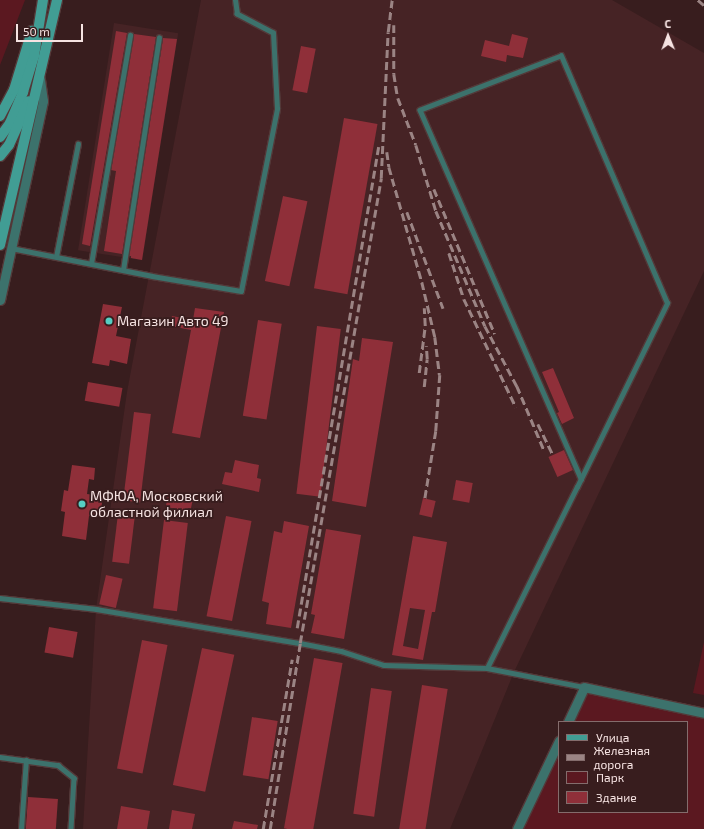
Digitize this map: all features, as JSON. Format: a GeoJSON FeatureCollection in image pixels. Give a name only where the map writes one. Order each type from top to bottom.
{"type":"FeatureCollection","features":[{"type":"Feature","properties":{"kind":"main road"},"geometry":{"type":"LineString","coordinates":[[0,137],[10,123],[23,92],[34,56],[42,0]]}},
{"type":"Feature","properties":{"kind":"main road"},"geometry":{"type":"LineString","coordinates":[[0,116],[14,90],[42,0]]}},
{"type":"Feature","properties":{"kind":"main road"},"geometry":{"type":"LineString","coordinates":[[0,245],[17,166],[40,76],[57,0]]}},
{"type":"Feature","properties":{"kind":"main road"},"geometry":{"type":"LineString","coordinates":[[0,156],[9,145],[40,76]]}},
{"type":"Feature","properties":{"kind":"street"},"geometry":{"type":"LineString","coordinates":[[0,300],[43,101],[40,76],[34,56]]}},
{"type":"Feature","properties":{"kind":"street"},"geometry":{"type":"LineString","coordinates":[[568,721],[584,687],[704,714]]}},
{"type":"Feature","properties":{"kind":"street"},"geometry":{"type":"LineString","coordinates":[[517,829],[558,743]]}},
{"type":"Feature","properties":{"kind":"lane"},"geometry":{"type":"LineString","coordinates":[[11,248],[240,291],[277,109],[273,33],[237,14],[235,0]]}},
{"type":"Feature","properties":{"kind":"lane"},"geometry":{"type":"LineString","coordinates":[[91,264],[130,35]]}},
{"type":"Feature","properties":{"kind":"lane"},"geometry":{"type":"LineString","coordinates":[[123,270],[159,38]]}},
{"type":"Feature","properties":{"kind":"lane"},"geometry":{"type":"LineString","coordinates":[[487,668],[581,479],[667,303],[561,56],[420,110],[581,479]]}},
{"type":"Feature","properties":{"kind":"lane"},"geometry":{"type":"LineString","coordinates":[[56,257],[78,144]]}},
{"type":"Feature","properties":{"kind":"lane"},"geometry":{"type":"LineString","coordinates":[[0,598],[96,609],[295,642],[341,651],[384,665],[487,668],[584,687]]}},
{"type":"Feature","properties":{"kind":"lane"},"geometry":{"type":"LineString","coordinates":[[0,757],[58,765],[74,778],[71,829]]}},
{"type":"Feature","properties":{"kind":"lane"},"geometry":{"type":"LineString","coordinates":[[21,829],[26,760]]}},
{"type":"Feature","properties":{"kind":"shaded area"},"geometry":{"type":"Polygon","coordinates":[[[201,0],[612,0],[704,53],[704,271],[514,672],[450,829],[83,829],[96,609],[127,392],[201,0]]]}},
{"type":"Feature","properties":{"kind":"shaded area"},"geometry":{"type":"Polygon","coordinates":[[[114,23],[178,33],[142,260],[78,250],[114,23]]]}},
{"type":"Feature","properties":{"kind":"green space"},"geometry":{"type":"Polygon","coordinates":[[[0,0],[25,0],[0,65],[0,0]]]}},
{"type":"Feature","properties":{"kind":"green space"},"geometry":{"type":"Polygon","coordinates":[[[704,642],[704,695],[693,693],[704,642]]]}},
{"type":"Feature","properties":{"kind":"green space"},"geometry":{"type":"Polygon","coordinates":[[[584,687],[674,707],[672,711],[704,718],[704,829],[517,829],[558,743],[558,813],[688,813],[688,721],[568,721],[584,687]]]}},
{"type":"Feature","properties":{"kind":"building"},"geometry":{"type":"Polygon","coordinates":[[[116,31],[127,33],[90,246],[82,244],[116,31]]]}},
{"type":"Feature","properties":{"kind":"building"},"geometry":{"type":"Polygon","coordinates":[[[134,34],[156,37],[122,254],[104,251],[116,171],[111,170],[134,34]]]}},
{"type":"Feature","properties":{"kind":"building"},"geometry":{"type":"Polygon","coordinates":[[[512,34],[528,38],[523,58],[507,55],[506,62],[481,56],[485,40],[509,46],[512,34]]]}},
{"type":"Feature","properties":{"kind":"building"},"geometry":{"type":"Polygon","coordinates":[[[163,38],[177,39],[142,260],[131,258],[131,256],[129,256],[163,38]]]}},
{"type":"Feature","properties":{"kind":"building"},"geometry":{"type":"Polygon","coordinates":[[[301,46],[316,49],[307,93],[292,90],[301,46]]]}},
{"type":"Feature","properties":{"kind":"building"},"geometry":{"type":"Polygon","coordinates":[[[344,118],[377,124],[347,294],[314,288],[344,118]]]}},
{"type":"Feature","properties":{"kind":"building"},"geometry":{"type":"Polygon","coordinates":[[[283,196],[307,201],[289,286],[265,281],[283,196]]]}},
{"type":"Feature","properties":{"kind":"building","name":"Магазин Авто 49"},"geometry":{"type":"Polygon","coordinates":[[[103,304],[122,307],[116,336],[131,339],[127,364],[110,360],[109,366],[92,363],[103,304]]]}},
{"type":"Feature","properties":{"kind":"building"},"geometry":{"type":"Polygon","coordinates":[[[195,308],[224,312],[200,438],[172,433],[191,330],[170,326],[172,316],[193,320],[195,308]]]}},
{"type":"Feature","properties":{"kind":"building"},"geometry":{"type":"Polygon","coordinates":[[[258,320],[282,324],[267,420],[243,416],[258,320]]]}},
{"type":"Feature","properties":{"kind":"building"},"geometry":{"type":"Polygon","coordinates":[[[317,326],[341,329],[320,497],[296,494],[317,326]]]}},
{"type":"Feature","properties":{"kind":"building"},"geometry":{"type":"Polygon","coordinates":[[[362,338],[393,342],[366,507],[332,501],[353,359],[359,361],[362,338]]]}},
{"type":"Feature","properties":{"kind":"building"},"geometry":{"type":"Polygon","coordinates":[[[553,368],[574,418],[562,424],[557,413],[559,412],[542,372],[553,368]]]}},
{"type":"Feature","properties":{"kind":"building"},"geometry":{"type":"Polygon","coordinates":[[[88,382],[122,388],[119,407],[85,401],[88,382]]]}},
{"type":"Feature","properties":{"kind":"building"},"geometry":{"type":"Polygon","coordinates":[[[134,412],[151,414],[140,502],[123,500],[134,412]]]}},
{"type":"Feature","properties":{"kind":"building"},"geometry":{"type":"Polygon","coordinates":[[[564,450],[573,470],[557,477],[548,457],[564,450]]]}},
{"type":"Feature","properties":{"kind":"building"},"geometry":{"type":"Polygon","coordinates":[[[235,460],[259,465],[257,478],[261,479],[259,492],[222,484],[225,472],[232,473],[235,460]]]}},
{"type":"Feature","properties":{"kind":"building","name":"МФЮА, Московский областной филиал"},"geometry":{"type":"Polygon","coordinates":[[[72,465],[95,468],[94,480],[89,479],[87,494],[103,496],[100,517],[89,516],[86,540],[62,536],[65,512],[61,511],[64,490],[68,491],[72,465]]]}},
{"type":"Feature","properties":{"kind":"building"},"geometry":{"type":"Polygon","coordinates":[[[456,480],[473,483],[469,503],[453,500],[456,480]]]}},
{"type":"Feature","properties":{"kind":"building"},"geometry":{"type":"Polygon","coordinates":[[[168,496],[192,501],[190,512],[166,507],[168,496]]]}},
{"type":"Feature","properties":{"kind":"building"},"geometry":{"type":"Polygon","coordinates":[[[423,498],[436,501],[432,517],[419,515],[423,498]]]}},
{"type":"Feature","properties":{"kind":"building"},"geometry":{"type":"Polygon","coordinates":[[[118,514],[135,516],[129,564],[112,562],[118,514]]]}},
{"type":"Feature","properties":{"kind":"building"},"geometry":{"type":"Polygon","coordinates":[[[226,516],[252,521],[232,621],[207,616],[226,516]]]}},
{"type":"Feature","properties":{"kind":"building"},"geometry":{"type":"Polygon","coordinates":[[[164,520],[188,523],[177,611],[153,608],[164,520]]]}},
{"type":"Feature","properties":{"kind":"building"},"geometry":{"type":"Polygon","coordinates":[[[284,521],[309,526],[291,628],[266,624],[269,603],[262,601],[274,531],[282,533],[284,521]]]}},
{"type":"Feature","properties":{"kind":"building"},"geometry":{"type":"Polygon","coordinates":[[[326,529],[361,535],[344,639],[311,633],[315,615],[311,614],[326,529]]]}},
{"type":"Feature","properties":{"kind":"building"},"geometry":{"type":"Polygon","coordinates":[[[413,536],[447,542],[435,612],[432,612],[423,660],[392,655],[413,536]],[[410,608],[403,646],[418,649],[425,610],[410,608]]]}},
{"type":"Feature","properties":{"kind":"building"},"geometry":{"type":"Polygon","coordinates":[[[106,575],[123,579],[116,608],[99,604],[106,575]]]}},
{"type":"Feature","properties":{"kind":"building"},"geometry":{"type":"Polygon","coordinates":[[[49,627],[78,632],[73,658],[44,653],[49,627]]]}},
{"type":"Feature","properties":{"kind":"building"},"geometry":{"type":"Polygon","coordinates":[[[142,640],[168,645],[143,774],[117,769],[142,640]]]}},
{"type":"Feature","properties":{"kind":"building"},"geometry":{"type":"Polygon","coordinates":[[[202,648],[234,655],[205,792],[173,785],[202,648]]]}},
{"type":"Feature","properties":{"kind":"building"},"geometry":{"type":"Polygon","coordinates":[[[314,658],[343,663],[313,829],[284,828],[314,658]]]}},
{"type":"Feature","properties":{"kind":"building"},"geometry":{"type":"Polygon","coordinates":[[[422,685],[448,689],[426,829],[399,829],[422,685]]]}},
{"type":"Feature","properties":{"kind":"building"},"geometry":{"type":"Polygon","coordinates":[[[371,688],[392,691],[374,817],[353,814],[371,688]]]}},
{"type":"Feature","properties":{"kind":"building"},"geometry":{"type":"Polygon","coordinates":[[[252,717],[278,721],[268,779],[243,775],[252,717]]]}},
{"type":"Feature","properties":{"kind":"building"},"geometry":{"type":"Polygon","coordinates":[[[28,797],[58,799],[56,829],[26,829],[28,797]]]}},
{"type":"Feature","properties":{"kind":"building"},"geometry":{"type":"Polygon","coordinates":[[[121,806],[150,811],[147,829],[117,829],[121,806]]]}},
{"type":"Feature","properties":{"kind":"building"},"geometry":{"type":"Polygon","coordinates":[[[172,810],[195,814],[192,829],[169,829],[172,810]]]}},
{"type":"Feature","properties":{"kind":"building"},"geometry":{"type":"Polygon","coordinates":[[[234,821],[258,825],[257,829],[232,829],[234,821]]]}},
{"type":"Feature","properties":{"kind":"railway"},"geometry":{"type":"LineString","coordinates":[[270,829],[300,643],[381,178],[388,32],[392,0]]}},
{"type":"Feature","properties":{"kind":"railway"},"geometry":{"type":"LineString","coordinates":[[698,0],[704,5]]}},
{"type":"Feature","properties":{"kind":"railway"},"geometry":{"type":"LineString","coordinates":[[394,25],[394,74],[398,98],[416,145],[436,211],[485,326],[519,390]]}},
{"type":"Feature","properties":{"kind":"railway"},"geometry":{"type":"LineString","coordinates":[[297,628],[379,143]]}},
{"type":"Feature","properties":{"kind":"railway"},"geometry":{"type":"LineString","coordinates":[[387,152],[389,167],[422,282],[435,337],[440,375],[436,431],[425,499]]}},
{"type":"Feature","properties":{"kind":"railway"},"geometry":{"type":"LineString","coordinates":[[434,189],[495,334]]}},
{"type":"Feature","properties":{"kind":"railway"},"geometry":{"type":"LineString","coordinates":[[407,212],[443,308]]}},
{"type":"Feature","properties":{"kind":"railway"},"geometry":{"type":"LineString","coordinates":[[449,253],[464,299],[516,407]]}},
{"type":"Feature","properties":{"kind":"railway"},"geometry":{"type":"LineString","coordinates":[[419,373],[425,326],[424,308]]}},
{"type":"Feature","properties":{"kind":"railway"},"geometry":{"type":"LineString","coordinates":[[424,387],[427,359],[426,346]]}},
{"type":"Feature","properties":{"kind":"railway"},"geometry":{"type":"LineString","coordinates":[[517,386],[544,450]]}},
{"type":"Feature","properties":{"kind":"railway"},"geometry":{"type":"LineString","coordinates":[[538,424],[553,455]]}},
{"type":"Feature","properties":{"kind":"railway"},"geometry":{"type":"LineString","coordinates":[[263,829],[292,659]]}},
{"type":"Feature","properties":{"kind":"place","name":"Магазин Авто 49"},"geometry":{"type":"Point","coordinates":[109,321]}},
{"type":"Feature","properties":{"kind":"place","name":"МФЮА, Московский областной филиал"},"geometry":{"type":"Point","coordinates":[82,504]}}]}
